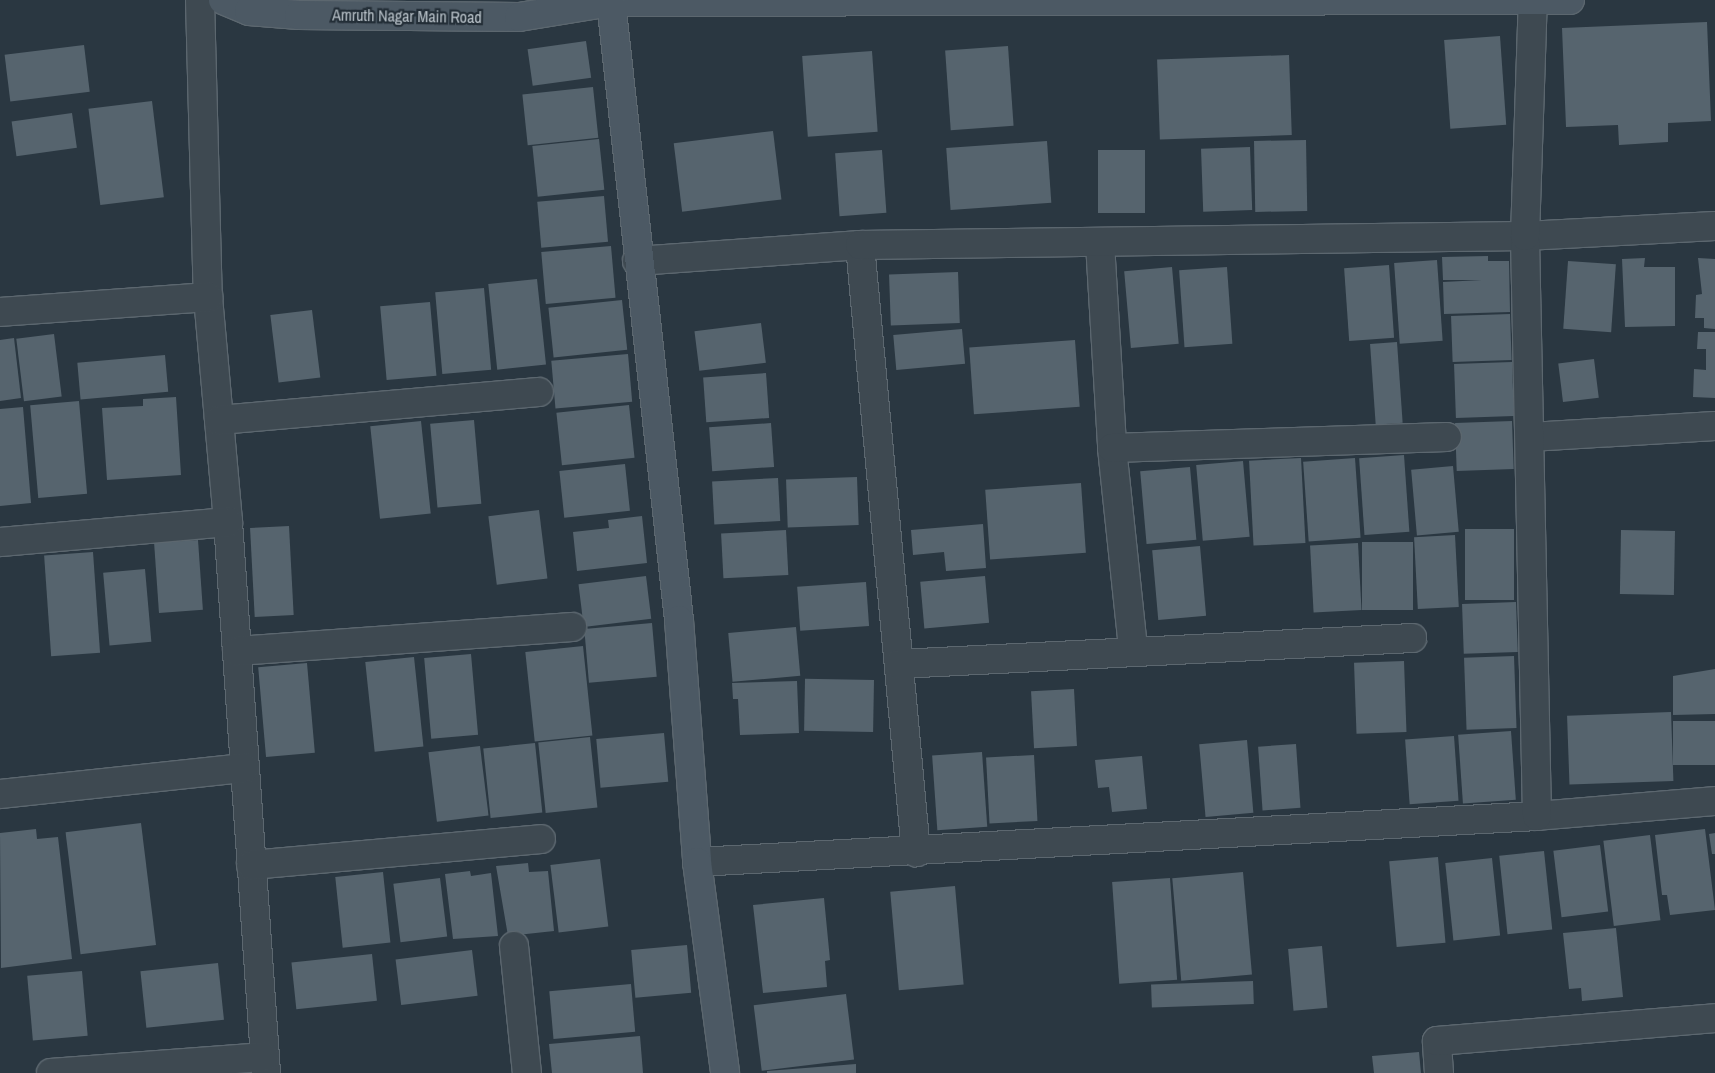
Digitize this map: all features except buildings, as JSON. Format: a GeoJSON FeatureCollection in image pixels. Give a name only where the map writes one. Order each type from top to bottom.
{"type":"FeatureCollection","features":[{"type":"Feature","properties":{"kind":"main road","name":"Amruth Nagar Main Road"},"geometry":{"type":"LineString","coordinates":[[223,0],[249,11],[299,15],[510,17],[595,1],[1353,2],[1570,0]]}},
{"type":"Feature","properties":{"kind":"main road"},"geometry":{"type":"LineString","coordinates":[[595,1],[637,261],[680,620],[697,862],[724,1073]]}},
{"type":"Feature","properties":{"kind":"street"},"geometry":{"type":"LineString","coordinates":[[51,1073],[265,1065],[228,522],[208,297],[200,0]]}},
{"type":"Feature","properties":{"kind":"street"},"geometry":{"type":"LineString","coordinates":[[1533,1],[1525,236],[1537,816]]}},
{"type":"Feature","properties":{"kind":"street"},"geometry":{"type":"LineString","coordinates":[[637,261],[860,245],[1525,236],[1715,226]]}},
{"type":"Feature","properties":{"kind":"street"},"geometry":{"type":"LineString","coordinates":[[1100,243],[1112,448],[1132,649]]}},
{"type":"Feature","properties":{"kind":"street"},"geometry":{"type":"LineString","coordinates":[[860,245],[916,852]]}},
{"type":"Feature","properties":{"kind":"street"},"geometry":{"type":"LineString","coordinates":[[0,312],[208,297]]}},
{"type":"Feature","properties":{"kind":"street"},"geometry":{"type":"LineString","coordinates":[[218,420],[539,392]]}},
{"type":"Feature","properties":{"kind":"street"},"geometry":{"type":"LineString","coordinates":[[1530,437],[1715,426]]}},
{"type":"Feature","properties":{"kind":"street"},"geometry":{"type":"LineString","coordinates":[[1112,448],[1447,437]]}},
{"type":"Feature","properties":{"kind":"street"},"geometry":{"type":"LineString","coordinates":[[0,542],[228,522]]}},
{"type":"Feature","properties":{"kind":"street"},"geometry":{"type":"LineString","coordinates":[[237,651],[572,627]]}},
{"type":"Feature","properties":{"kind":"street"},"geometry":{"type":"LineString","coordinates":[[899,664],[1132,649],[1412,638]]}},
{"type":"Feature","properties":{"kind":"street"},"geometry":{"type":"LineString","coordinates":[[0,794],[245,768]]}},
{"type":"Feature","properties":{"kind":"street"},"geometry":{"type":"LineString","coordinates":[[697,862],[916,852],[1537,816],[1715,801]]}},
{"type":"Feature","properties":{"kind":"street"},"geometry":{"type":"LineString","coordinates":[[251,864],[541,839]]}},
{"type":"Feature","properties":{"kind":"street"},"geometry":{"type":"LineString","coordinates":[[514,946],[527,1073]]}},
{"type":"Feature","properties":{"kind":"street"},"geometry":{"type":"LineString","coordinates":[[1439,1073],[1436,1040],[1715,1018]]}}]}
